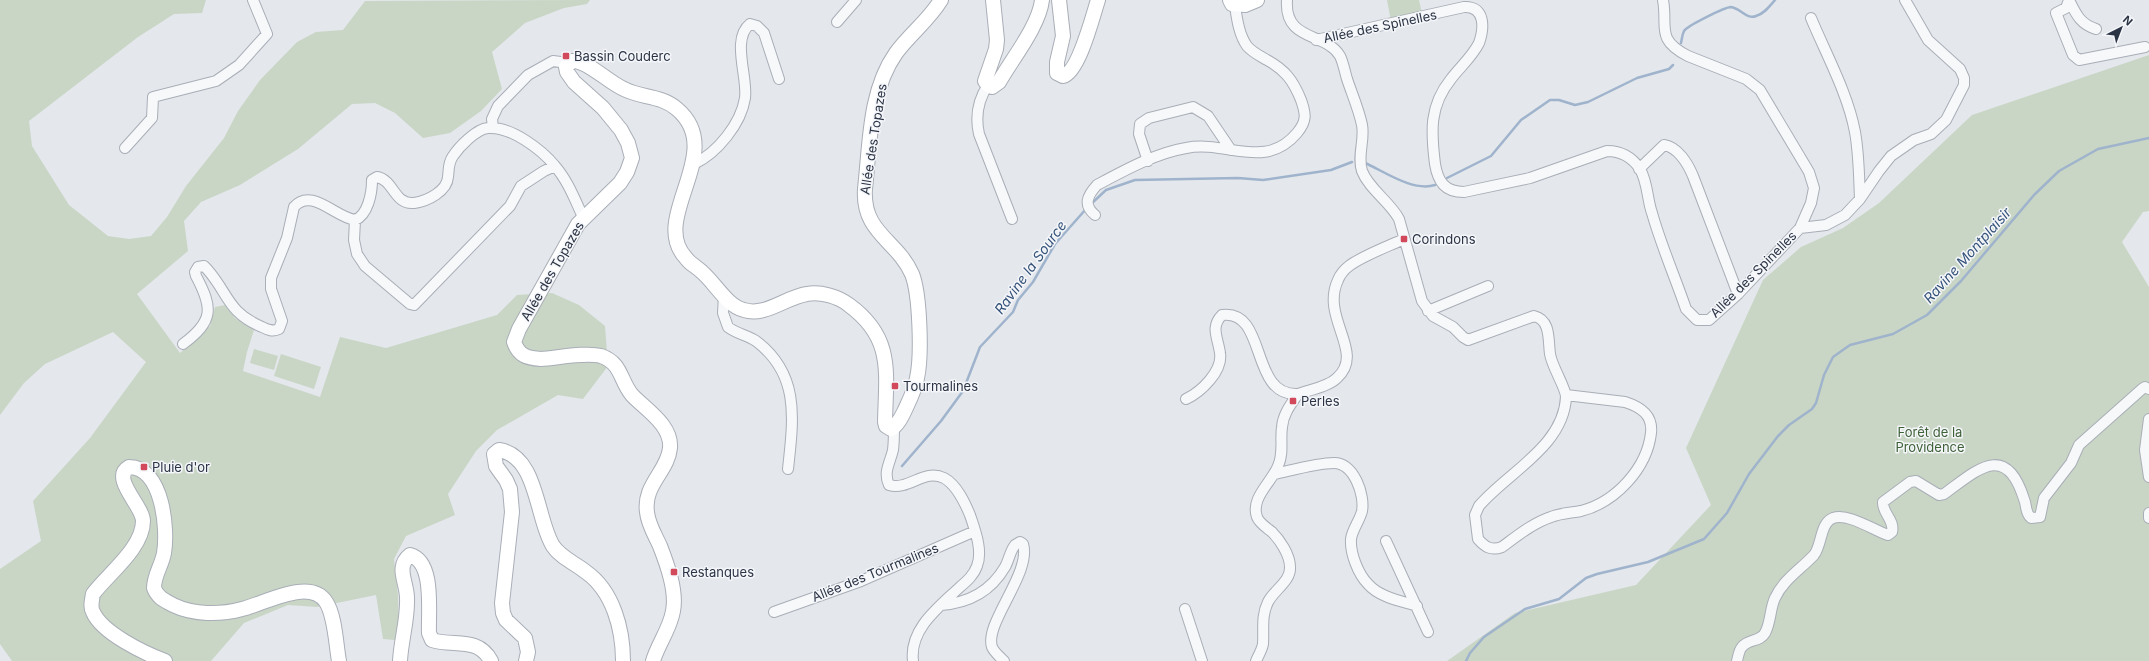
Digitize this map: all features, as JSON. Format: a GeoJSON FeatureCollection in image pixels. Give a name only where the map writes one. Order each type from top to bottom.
{"type":"FeatureCollection","features":[{"type":"Feature","properties":{"kind":"main road","name":"Allée des Topazes"},"geometry":{"type":"LineString","coordinates":[[894,427],[912,395],[920,360],[916,294],[913,277],[908,267],[867,216],[864,203],[865,189],[879,84],[896,53],[916,29],[934,12],[941,0]]}},
{"type":"Feature","properties":{"kind":"main road"},"geometry":{"type":"LineString","coordinates":[[993,0],[997,40],[993,58],[985,81],[992,87],[999,82],[1038,17],[1042,0]]}},
{"type":"Feature","properties":{"kind":"main road"},"geometry":{"type":"LineString","coordinates":[[1059,0],[1063,36],[1057,73],[1063,76],[1070,72],[1082,49],[1098,0]]}},
{"type":"Feature","properties":{"kind":"main road"},"geometry":{"type":"LineString","coordinates":[[1232,3],[1245,5],[1257,0]]}},
{"type":"Feature","properties":{"kind":"main road"},"geometry":{"type":"LineString","coordinates":[[568,63],[572,61],[581,61],[627,91],[652,96],[666,101],[677,109],[686,119],[694,138],[694,164],[681,202],[675,239],[686,258],[733,304],[742,310],[751,312],[771,308],[807,294],[817,293],[845,302],[867,319],[881,342],[887,382],[885,422],[888,429],[894,427]]}},
{"type":"Feature","properties":{"kind":"main road","name":"Allée des Topazes"},"geometry":{"type":"LineString","coordinates":[[568,63],[567,72],[570,77],[603,108],[621,130],[628,143],[632,158],[627,172],[620,183],[583,217],[572,233],[522,322],[514,342],[520,354],[532,358],[541,359],[594,355],[609,360],[621,372],[632,394],[661,423],[670,447],[648,497],[647,512],[650,525],[666,564],[674,604],[669,626],[656,649],[652,661]]}},
{"type":"Feature","properties":{"kind":"main road"},"geometry":{"type":"LineString","coordinates":[[526,661],[528,652],[525,638],[506,620],[502,603],[512,512],[510,489],[494,462],[494,454],[499,450],[513,455],[530,478],[548,537],[554,547],[562,556],[592,576],[605,590],[618,624],[623,661]]}},
{"type":"Feature","properties":{"kind":"main road"},"geometry":{"type":"LineString","coordinates":[[165,661],[141,652],[117,637],[99,621],[93,612],[93,594],[137,542],[142,530],[142,512],[126,489],[123,478],[124,473],[129,467],[138,469],[152,481],[158,491],[163,509],[165,538],[164,551],[154,588],[160,598],[181,608],[210,613],[241,610],[285,595],[306,590],[313,592],[326,602],[331,611],[339,661]]}},
{"type":"Feature","properties":{"kind":"main road"},"geometry":{"type":"LineString","coordinates":[[400,661],[408,598],[402,563],[410,555],[419,559],[426,570],[429,633],[432,640],[450,643],[468,643],[483,650],[491,661]]}},
{"type":"Feature","properties":{"kind":"street"},"geometry":{"type":"LineString","coordinates":[[125,148],[152,118],[153,97],[216,81],[239,65],[267,34],[253,0]]}},
{"type":"Feature","properties":{"kind":"street"},"geometry":{"type":"LineString","coordinates":[[837,22],[856,0]]}},
{"type":"Feature","properties":{"kind":"street"},"geometry":{"type":"LineString","coordinates":[[1287,0],[1287,10],[1293,24],[1300,31],[1316,40],[1328,44],[1340,56],[1362,126],[1362,170],[1366,179],[1394,209],[1403,230],[1404,239],[1418,290],[1428,311],[1438,320],[1453,327],[1462,337],[1468,340],[1529,317],[1539,317],[1547,326],[1550,357],[1566,395],[1562,418],[1551,435],[1513,476],[1479,506],[1475,515],[1478,539],[1489,548],[1495,549],[1502,547],[1540,522],[1552,516],[1581,511],[1592,507],[1620,489],[1640,467],[1650,440],[1651,421],[1648,415],[1634,405],[1625,402],[1566,395]]}},
{"type":"Feature","properties":{"kind":"street"},"geometry":{"type":"LineString","coordinates":[[1663,0],[1663,27],[1666,36],[1675,48],[1688,56],[1746,79],[1760,90],[1770,106],[1812,180],[1813,196],[1800,228]]}},
{"type":"Feature","properties":{"kind":"street","name":"Allée des Spinelles"},"geometry":{"type":"LineString","coordinates":[[1316,40],[1464,7],[1469,7],[1478,12],[1482,16],[1483,26],[1479,43],[1442,90],[1432,119],[1432,140],[1437,176],[1447,189],[1455,192],[1464,192],[1530,178],[1607,151],[1618,151],[1630,158],[1639,169],[1646,182],[1651,212],[1686,308],[1697,320],[1709,320],[1738,294],[1800,228],[1826,225],[1836,222],[1860,199],[1891,156],[1914,140],[1931,134],[1946,120],[1964,85],[1964,78],[1960,69],[1928,40],[1905,0]]}},
{"type":"Feature","properties":{"kind":"street"},"geometry":{"type":"LineString","coordinates":[[2069,0],[2080,22],[2086,26],[2096,29]]}},
{"type":"Feature","properties":{"kind":"street"},"geometry":{"type":"LineString","coordinates":[[2069,0],[2066,8],[2056,13],[2073,55],[2079,60],[2145,47]]}},
{"type":"Feature","properties":{"kind":"street"},"geometry":{"type":"LineString","coordinates":[[1095,215],[1089,210],[1087,200],[1090,193],[1107,180],[1148,161],[1187,148],[1209,147],[1263,153],[1281,148],[1288,143],[1305,120],[1302,104],[1289,76],[1279,67],[1252,51],[1243,38],[1232,3]]}},
{"type":"Feature","properties":{"kind":"street"},"geometry":{"type":"LineString","coordinates":[[1811,18],[1839,84],[1855,130],[1858,152],[1860,199]]}},
{"type":"Feature","properties":{"kind":"street"},"geometry":{"type":"LineString","coordinates":[[694,164],[703,160],[717,146],[735,124],[741,112],[745,98],[746,81],[741,40],[743,32],[750,24],[758,26],[764,33],[779,79]]}},
{"type":"Feature","properties":{"kind":"street"},"geometry":{"type":"LineString","coordinates":[[493,128],[492,119],[498,106],[528,75],[553,61],[568,63]]}},
{"type":"Feature","properties":{"kind":"street"},"geometry":{"type":"LineString","coordinates":[[988,85],[981,98],[976,121],[979,134],[1012,219]]}},
{"type":"Feature","properties":{"kind":"street"},"geometry":{"type":"LineString","coordinates":[[1148,161],[1139,134],[1140,124],[1149,118],[1186,107],[1193,107],[1204,112],[1231,150]]}},
{"type":"Feature","properties":{"kind":"street"},"geometry":{"type":"LineString","coordinates":[[183,344],[202,328],[207,316],[207,299],[196,276],[198,267],[204,266],[207,269],[229,303],[237,312],[256,325],[276,331],[280,329],[282,321],[271,289],[271,278],[287,238],[294,207],[302,200],[307,199],[344,217],[355,220],[362,216],[371,194],[374,177],[379,177],[385,181],[401,201],[407,203],[420,202],[444,188],[448,178],[449,162],[455,153],[479,131],[493,128],[520,137],[534,146],[556,166],[583,217]]}},
{"type":"Feature","properties":{"kind":"street"},"geometry":{"type":"LineString","coordinates":[[1639,169],[1664,146],[1673,149],[1685,161],[1693,176],[1738,294]]}},
{"type":"Feature","properties":{"kind":"street"},"geometry":{"type":"LineString","coordinates":[[355,220],[354,240],[357,254],[366,266],[410,304],[414,305],[439,281],[510,206],[521,186],[544,171],[556,166]]}},
{"type":"Feature","properties":{"kind":"street"},"geometry":{"type":"LineString","coordinates":[[1186,399],[1205,387],[1215,371],[1221,355],[1215,334],[1216,324],[1222,315],[1229,314],[1239,319],[1250,329],[1265,372],[1277,388],[1293,395],[1336,379],[1347,365],[1346,348],[1334,312],[1334,288],[1340,276],[1349,266],[1404,239]]}},
{"type":"Feature","properties":{"kind":"street"},"geometry":{"type":"LineString","coordinates":[[1428,311],[1488,286]]}},
{"type":"Feature","properties":{"kind":"street"},"geometry":{"type":"LineString","coordinates":[[724,295],[723,313],[728,327],[755,340],[765,349],[776,363],[786,382],[792,399],[793,415],[788,469]]}},
{"type":"Feature","properties":{"kind":"street"},"geometry":{"type":"LineString","coordinates":[[1737,661],[1742,648],[1747,643],[1760,639],[1765,632],[1775,598],[1780,588],[1815,553],[1824,528],[1831,519],[1840,516],[1874,527],[1888,535],[1893,529],[1890,519],[1882,509],[1883,502],[1910,482],[1916,481],[1938,495],[1944,494],[1975,471],[1985,467],[2002,466],[2011,469],[2025,499],[2027,515],[2031,518],[2040,517],[2044,498],[2071,463],[2079,446],[2142,389],[2145,387],[2149,389]]}},
{"type":"Feature","properties":{"kind":"street"},"geometry":{"type":"LineString","coordinates":[[1256,661],[1262,645],[1264,614],[1274,593],[1287,578],[1290,567],[1281,543],[1258,519],[1256,512],[1257,501],[1275,474],[1279,464],[1283,446],[1282,427],[1284,418],[1298,394]]}},
{"type":"Feature","properties":{"kind":"street"},"geometry":{"type":"LineString","coordinates":[[2149,419],[2145,450],[2149,477]]}},
{"type":"Feature","properties":{"kind":"street"},"geometry":{"type":"LineString","coordinates":[[894,427],[892,451],[886,470],[886,478],[889,484],[896,487],[903,486],[926,476],[944,478],[953,485],[965,504],[975,531],[979,556],[978,566],[972,576],[941,605],[918,633],[913,649],[913,661]]}},
{"type":"Feature","properties":{"kind":"street"},"geometry":{"type":"LineString","coordinates":[[1275,474],[1333,463],[1348,469],[1362,494],[1362,512],[1351,539],[1353,555],[1363,578],[1376,591],[1417,606]]}},
{"type":"Feature","properties":{"kind":"street"},"geometry":{"type":"LineString","coordinates":[[2149,513],[2149,518]]}},
{"type":"Feature","properties":{"kind":"street","name":"Allée des Tourmalines"},"geometry":{"type":"LineString","coordinates":[[774,612],[861,581],[975,531]]}},
{"type":"Feature","properties":{"kind":"street"},"geometry":{"type":"LineString","coordinates":[[1386,540],[1428,632]]}},
{"type":"Feature","properties":{"kind":"street"},"geometry":{"type":"LineString","coordinates":[[941,605],[965,601],[979,594],[999,576],[1016,544],[1020,542],[1023,544],[1024,554],[1017,575],[991,635],[992,648],[1004,661]]}},
{"type":"Feature","properties":{"kind":"street"},"geometry":{"type":"LineString","coordinates":[[1185,610],[1202,661]]}},
{"type":"Feature","properties":{"kind":"green space"},"geometry":{"type":"Polygon","coordinates":[[[0,0],[206,0],[202,13],[174,14],[138,37],[29,121],[32,146],[69,205],[108,236],[129,239],[151,236],[167,217],[186,186],[224,138],[238,111],[260,80],[297,42],[316,32],[343,30],[365,1],[590,0],[587,4],[564,8],[525,23],[492,52],[502,89],[481,111],[450,133],[423,138],[395,113],[375,103],[352,104],[298,149],[240,185],[201,202],[184,221],[188,251],[137,294],[180,353],[210,326],[215,307],[225,305],[235,318],[254,330],[243,371],[320,397],[340,337],[386,348],[497,315],[517,295],[552,293],[579,305],[605,326],[608,366],[583,399],[558,395],[497,430],[476,451],[448,494],[455,515],[406,536],[394,559],[398,595],[399,630],[395,640],[383,639],[376,595],[317,607],[288,605],[244,623],[211,661],[12,661],[0,644],[0,569],[41,541],[33,501],[90,438],[146,362],[113,332],[45,364],[24,383],[0,415],[0,0]]]}},
{"type":"Feature","properties":{"kind":"green space"},"geometry":{"type":"Polygon","coordinates":[[[1387,0],[1419,0],[1422,14],[1391,21],[1387,0]]]}},
{"type":"Feature","properties":{"kind":"green space","name":"Forêt de la Providence"},"geometry":{"type":"Polygon","coordinates":[[[2149,55],[2149,211],[2143,212],[2122,242],[2149,287],[2149,661],[1447,661],[1515,613],[1636,585],[1711,505],[1686,448],[1763,280],[1801,247],[1843,228],[1879,203],[1972,115],[2149,55]]]}},
{"type":"Feature","properties":{"kind":"green space"},"geometry":{"type":"Polygon","coordinates":[[[254,349],[278,356],[274,370],[250,363],[254,349]]]}},
{"type":"Feature","properties":{"kind":"green space"},"geometry":{"type":"Polygon","coordinates":[[[281,354],[321,367],[314,389],[274,376],[281,354]]]}},
{"type":"Feature","properties":{"kind":"waterway","name":"Ravine la Source"},"geometry":{"type":"LineString","coordinates":[[1681,43],[1684,31],[1714,13],[1731,7],[1753,17],[1764,12],[1775,0]]}},
{"type":"Feature","properties":{"kind":"waterway","name":"Ravine la Source"},"geometry":{"type":"LineString","coordinates":[[1447,178],[1491,156],[1521,120],[1550,100],[1559,100],[1575,105],[1588,102],[1637,78],[1669,69],[1673,65]]}},
{"type":"Feature","properties":{"kind":"waterway","name":"Ravine Montplaisir"},"geometry":{"type":"LineString","coordinates":[[1466,661],[1470,653],[1484,637],[1525,609],[1559,599],[1586,578],[1648,562],[1704,539],[1727,513],[1749,474],[1778,436],[1789,425],[1812,409],[1816,403],[1824,375],[1833,357],[1850,345],[1893,334],[1927,315],[1961,281],[2034,195],[2059,171],[2098,149],[2149,138]]}},
{"type":"Feature","properties":{"kind":"waterway","name":"Ravine la Source"},"geometry":{"type":"LineString","coordinates":[[1091,204],[1106,190],[1135,180],[1238,178],[1263,180],[1331,170],[1352,162]]}},
{"type":"Feature","properties":{"kind":"waterway","name":"Ravine la Source"},"geometry":{"type":"LineString","coordinates":[[1363,162],[1398,180],[1417,186],[1435,185]]}},
{"type":"Feature","properties":{"kind":"waterway","name":"Ravine la Source"},"geometry":{"type":"LineString","coordinates":[[902,466],[941,421],[963,391],[980,347],[1013,312],[1018,300],[1033,282],[1055,244],[1086,209]]}},
{"type":"Feature","properties":{"kind":"place","name":"Bassin Couderc"},"geometry":{"type":"Point","coordinates":[566,56]}},
{"type":"Feature","properties":{"kind":"place","name":"Corindons"},"geometry":{"type":"Point","coordinates":[1404,239]}},
{"type":"Feature","properties":{"kind":"place","name":"Tourmalines"},"geometry":{"type":"Point","coordinates":[895,386]}},
{"type":"Feature","properties":{"kind":"place","name":"Perles"},"geometry":{"type":"Point","coordinates":[1293,401]}},
{"type":"Feature","properties":{"kind":"place","name":"Pluie d'or"},"geometry":{"type":"Point","coordinates":[144,467]}},
{"type":"Feature","properties":{"kind":"place","name":"Restanques"},"geometry":{"type":"Point","coordinates":[674,572]}}]}
